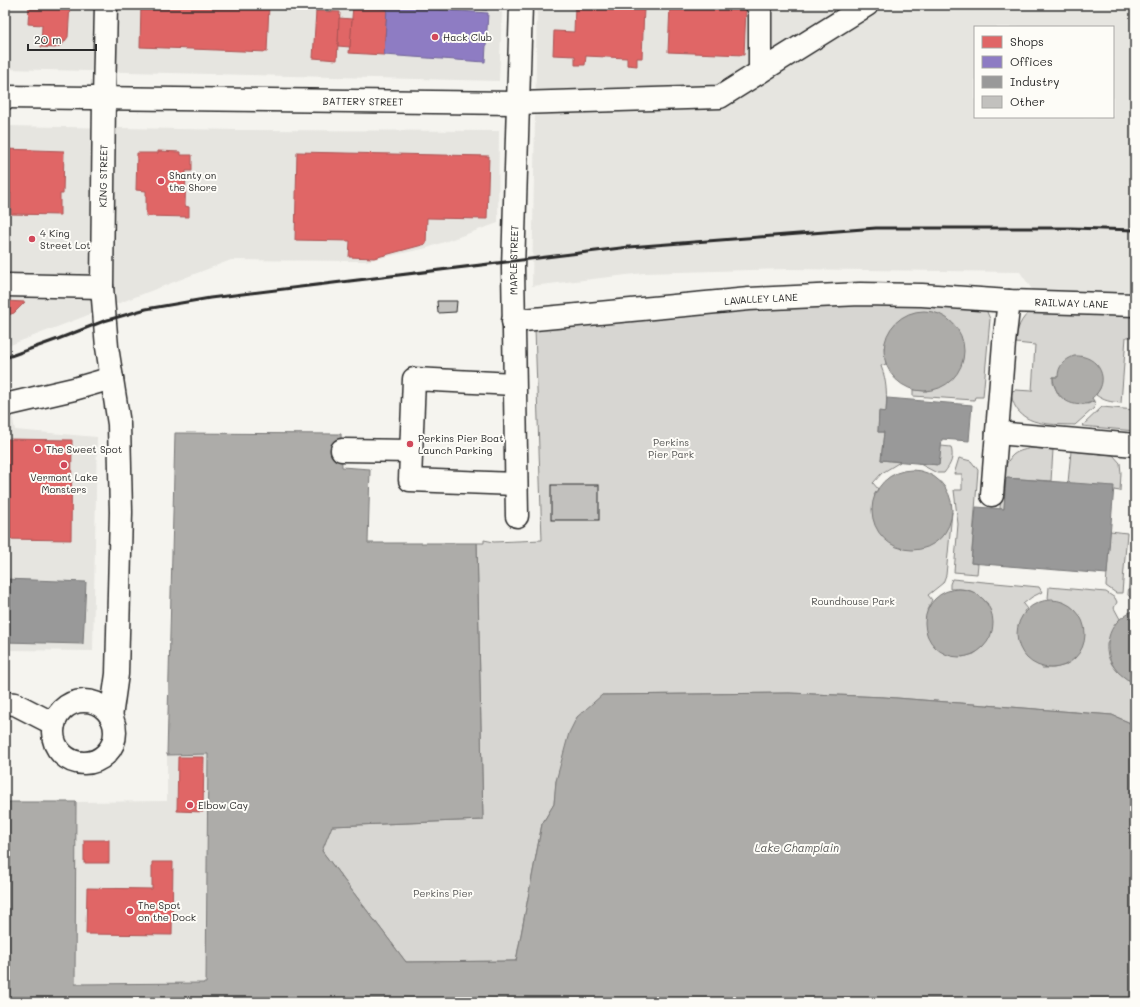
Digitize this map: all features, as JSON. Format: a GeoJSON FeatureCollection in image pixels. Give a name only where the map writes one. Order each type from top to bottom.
{"type":"FeatureCollection","features":[{"type":"Feature","properties":{"kind":"street","name":"KING STREET"},"geometry":{"type":"LineString","coordinates":[[106,5],[102,287],[107,347],[119,424],[120,512],[117,674],[111,717]]}},
{"type":"Feature","properties":{"kind":"street","name":"MAPLE STREET"},"geometry":{"type":"LineString","coordinates":[[517,516],[513,320],[514,209],[521,5]]}},
{"type":"Feature","properties":{"kind":"street"},"geometry":{"type":"LineString","coordinates":[[757,5],[760,9],[760,72]]}},
{"type":"Feature","properties":{"kind":"street"},"geometry":{"type":"LineString","coordinates":[[760,72],[866,5]]}},
{"type":"Feature","properties":{"kind":"street","name":"BATTERY STREET"},"geometry":{"type":"LineString","coordinates":[[5,97],[518,103],[720,96],[760,72]]}},
{"type":"Feature","properties":{"kind":"street"},"geometry":{"type":"LineString","coordinates":[[5,285],[102,287]]}},
{"type":"Feature","properties":{"kind":"street","name":"LAVALLEY LANE"},"geometry":{"type":"LineString","coordinates":[[513,320],[749,299],[860,294],[922,295],[1009,301]]}},
{"type":"Feature","properties":{"kind":"street"},"geometry":{"type":"LineString","coordinates":[[992,495],[1004,343],[1009,301]]}},
{"type":"Feature","properties":{"kind":"street","name":"RAILWAY LANE"},"geometry":{"type":"LineString","coordinates":[[1009,301],[1135,305]]}},
{"type":"Feature","properties":{"kind":"street"},"geometry":{"type":"LineString","coordinates":[[5,405],[74,389],[112,378]]}},
{"type":"Feature","properties":{"kind":"street"},"geometry":{"type":"LineString","coordinates":[[514,384],[414,379],[410,480],[516,484]]}},
{"type":"Feature","properties":{"kind":"street"},"geometry":{"type":"LineString","coordinates":[[997,433],[1135,445]]}},
{"type":"Feature","properties":{"kind":"street"},"geometry":{"type":"LineString","coordinates":[[342,450],[411,452]]}},
{"type":"Feature","properties":{"kind":"street"},"geometry":{"type":"LineString","coordinates":[[86,701],[96,703],[111,717],[115,727],[115,737],[106,754],[99,759],[91,763],[74,762],[66,758],[60,752],[53,734],[54,724],[59,714],[66,707],[75,702],[86,701]]}},
{"type":"Feature","properties":{"kind":"street"},"geometry":{"type":"LineString","coordinates":[[5,703],[15,704],[54,724]]}},
{"type":"Feature","properties":{"kind":"shaded area"},"geometry":{"type":"Polygon","coordinates":[[[5,5],[361,5],[502,12],[499,81],[5,69],[5,5]]]}},
{"type":"Feature","properties":{"kind":"shaded area"},"geometry":{"type":"Polygon","coordinates":[[[537,5],[1135,5],[1135,309],[1044,307],[1020,272],[788,269],[644,273],[532,286],[537,5]]]}},
{"type":"Feature","properties":{"kind":"shaded area"},"geometry":{"type":"Polygon","coordinates":[[[5,126],[238,130],[499,131],[498,223],[427,248],[366,261],[231,260],[5,347],[5,126]]]}},
{"type":"Feature","properties":{"kind":"shaded area"},"geometry":{"type":"Polygon","coordinates":[[[7,388],[15,430],[97,437],[93,651],[9,650],[5,800],[5,389],[7,388]]]}},
{"type":"Feature","properties":{"kind":"shaded area"},"geometry":{"type":"Polygon","coordinates":[[[208,754],[206,983],[75,984],[76,802],[167,801],[167,755],[208,754]]]}},
{"type":"Feature","properties":{"kind":"green space","name":"Perkins Pier Park"},"geometry":{"type":"Polygon","coordinates":[[[814,300],[984,305],[990,319],[983,397],[975,397],[974,400],[913,396],[913,390],[927,391],[884,347],[886,364],[881,366],[886,389],[886,412],[879,412],[878,432],[884,432],[881,460],[900,462],[882,473],[873,483],[878,489],[874,495],[949,524],[952,512],[946,575],[943,583],[928,595],[932,600],[927,610],[962,657],[974,654],[983,647],[988,604],[980,596],[971,591],[950,589],[952,579],[1039,587],[1042,592],[1023,604],[1027,609],[1024,611],[1042,668],[1054,668],[1066,665],[1053,599],[1048,599],[1049,587],[1106,592],[1115,598],[1117,602],[1114,608],[1120,619],[1114,627],[1107,642],[1107,651],[1108,657],[1115,668],[1124,676],[1135,682],[1135,725],[1112,715],[884,697],[789,693],[602,695],[556,781],[554,804],[542,824],[516,961],[406,962],[322,851],[331,826],[483,820],[477,543],[484,543],[484,540],[494,542],[542,540],[535,329],[814,300]]]}},
{"type":"Feature","properties":{"kind":"green space"},"geometry":{"type":"Polygon","coordinates":[[[1135,309],[1135,337],[1126,337],[1121,403],[1108,401],[1096,395],[1100,388],[1053,377],[1053,383],[1059,396],[1088,404],[1094,401],[1094,408],[1075,425],[1042,423],[1026,418],[1020,413],[1013,401],[1012,391],[1032,391],[1035,345],[1016,343],[1020,324],[1028,313],[1032,310],[1135,309]]]}},
{"type":"Feature","properties":{"kind":"green space"},"geometry":{"type":"Polygon","coordinates":[[[1102,407],[1135,410],[1135,431],[1082,426],[1102,407]]]}},
{"type":"Feature","properties":{"kind":"green space"},"geometry":{"type":"Polygon","coordinates":[[[941,446],[951,447],[952,451],[951,461],[944,473],[937,473],[918,463],[939,465],[941,446]]]}},
{"type":"Feature","properties":{"kind":"green space"},"geometry":{"type":"Polygon","coordinates":[[[1031,448],[1053,450],[1051,481],[1006,478],[1004,509],[1000,509],[1003,475],[1007,462],[1015,453],[1031,448]]]}},
{"type":"Feature","properties":{"kind":"green space"},"geometry":{"type":"Polygon","coordinates":[[[1071,451],[1113,455],[1120,463],[1120,491],[1068,483],[1071,451]]]}},
{"type":"Feature","properties":{"kind":"green space"},"geometry":{"type":"Polygon","coordinates":[[[959,458],[971,461],[978,470],[971,563],[978,564],[977,574],[954,572],[958,524],[954,490],[962,490],[962,474],[954,474],[959,458]]]}},
{"type":"Feature","properties":{"kind":"green space"},"geometry":{"type":"Polygon","coordinates":[[[1110,531],[1127,533],[1122,593],[1116,593],[1106,586],[1110,531]]]}},
{"type":"Feature","properties":{"kind":"green space"},"geometry":{"type":"Polygon","coordinates":[[[1133,534],[1135,534],[1135,598],[1131,598],[1128,595],[1133,534]]]}},
{"type":"Feature","properties":{"kind":"water"},"geometry":{"type":"Polygon","coordinates":[[[924,311],[939,314],[952,323],[961,336],[964,351],[961,366],[952,379],[939,388],[924,391],[909,388],[896,379],[887,366],[884,351],[887,336],[896,323],[909,314],[924,311]]]}},
{"type":"Feature","properties":{"kind":"water"},"geometry":{"type":"Polygon","coordinates":[[[1074,356],[1090,359],[1100,370],[1102,377],[1102,384],[1098,392],[1092,398],[1094,401],[1087,404],[1079,405],[1066,401],[1061,397],[1054,385],[1053,377],[1058,377],[1062,364],[1067,359],[1074,356]]]}},
{"type":"Feature","properties":{"kind":"water","name":"Lake Champlain"},"geometry":{"type":"Polygon","coordinates":[[[175,433],[341,434],[342,467],[370,469],[368,543],[477,543],[483,820],[332,826],[322,851],[406,962],[516,961],[542,824],[554,804],[556,781],[569,733],[577,717],[602,695],[789,693],[884,697],[1112,715],[1135,725],[1135,1002],[5,1002],[5,802],[76,802],[75,984],[206,983],[208,754],[167,755],[175,433]]]}},
{"type":"Feature","properties":{"kind":"water"},"geometry":{"type":"Polygon","coordinates":[[[912,470],[927,473],[940,482],[949,495],[952,510],[949,525],[940,538],[927,547],[912,550],[897,547],[884,538],[875,525],[872,510],[875,495],[884,482],[897,473],[912,470]]]}},
{"type":"Feature","properties":{"kind":"water"},"geometry":{"type":"Polygon","coordinates":[[[952,589],[966,589],[978,594],[988,604],[993,616],[993,630],[988,642],[978,652],[966,657],[952,657],[940,652],[930,642],[925,630],[925,616],[930,604],[940,594],[952,589]]]}},
{"type":"Feature","properties":{"kind":"water"},"geometry":{"type":"Polygon","coordinates":[[[1044,600],[1058,600],[1070,605],[1080,615],[1085,627],[1085,641],[1080,653],[1070,663],[1058,668],[1044,668],[1032,663],[1022,653],[1017,641],[1017,627],[1022,615],[1032,605],[1044,600]]]}},
{"type":"Feature","properties":{"kind":"water"},"geometry":{"type":"Polygon","coordinates":[[[1135,610],[1135,682],[1126,679],[1117,671],[1112,664],[1108,646],[1112,629],[1117,622],[1126,614],[1135,610]]]}},
{"type":"Feature","properties":{"kind":"building: Shops"},"geometry":{"type":"Polygon","coordinates":[[[29,5],[70,5],[68,37],[62,45],[55,48],[41,47],[42,25],[28,24],[29,5]]]}},
{"type":"Feature","properties":{"kind":"building: Shops"},"geometry":{"type":"Polygon","coordinates":[[[141,5],[269,5],[267,52],[140,47],[141,5]]]}},
{"type":"Feature","properties":{"kind":"building: Shops"},"geometry":{"type":"Polygon","coordinates":[[[670,5],[746,9],[744,55],[668,52],[670,5]]]}},
{"type":"Feature","properties":{"kind":"building: Shops"},"geometry":{"type":"Polygon","coordinates":[[[353,6],[387,9],[384,55],[349,53],[353,6]]]}},
{"type":"Feature","properties":{"kind":"building: Shops"},"geometry":{"type":"Polygon","coordinates":[[[575,6],[644,8],[642,58],[637,58],[637,66],[627,65],[627,58],[586,56],[585,65],[575,65],[575,56],[553,55],[554,31],[574,32],[575,6]]]}},
{"type":"Feature","properties":{"kind":"building: Shops"},"geometry":{"type":"Polygon","coordinates":[[[316,11],[340,12],[337,60],[313,58],[316,11]]]}},
{"type":"Feature","properties":{"kind":"building: Shops"},"geometry":{"type":"Polygon","coordinates":[[[339,18],[352,19],[350,47],[338,46],[339,18]]]}},
{"type":"Feature","properties":{"kind":"building: Shops"},"geometry":{"type":"Polygon","coordinates":[[[5,149],[64,151],[63,194],[60,194],[60,215],[11,214],[11,193],[5,193],[5,149]]]}},
{"type":"Feature","properties":{"kind":"building: Shops","name":"Shanty on the Shore"},"geometry":{"type":"Polygon","coordinates":[[[158,151],[181,152],[181,155],[192,155],[192,171],[186,171],[185,206],[189,207],[189,217],[146,216],[146,191],[136,190],[137,153],[158,153],[158,151]]]}},
{"type":"Feature","properties":{"kind":"building: Shops"},"geometry":{"type":"Polygon","coordinates":[[[297,152],[489,156],[487,219],[427,218],[426,244],[374,258],[349,257],[350,241],[295,240],[297,152]]]}},
{"type":"Feature","properties":{"kind":"building: Shops"},"geometry":{"type":"Polygon","coordinates":[[[5,301],[25,302],[14,313],[5,316],[5,301]]]}},
{"type":"Feature","properties":{"kind":"building: Shops"},"geometry":{"type":"Polygon","coordinates":[[[5,439],[72,440],[71,540],[5,539],[5,439]]]}},
{"type":"Feature","properties":{"kind":"building: Shops"},"geometry":{"type":"Polygon","coordinates":[[[178,757],[204,757],[203,812],[177,811],[178,757]]]}},
{"type":"Feature","properties":{"kind":"building: Shops"},"geometry":{"type":"Polygon","coordinates":[[[84,840],[109,840],[109,863],[84,863],[84,840]]]}},
{"type":"Feature","properties":{"kind":"building: Shops","name":"The Spot on the Dock"},"geometry":{"type":"Polygon","coordinates":[[[152,862],[173,862],[172,935],[86,934],[87,888],[152,889],[152,862]]]}},
{"type":"Feature","properties":{"kind":"building: Offices"},"geometry":{"type":"Polygon","coordinates":[[[416,5],[416,8],[488,13],[485,62],[384,55],[387,9],[357,6],[416,5]]]}},
{"type":"Feature","properties":{"kind":"building: Offices"},"geometry":{"type":"Polygon","coordinates":[[[416,5],[487,5],[487,10],[416,5]]]}},
{"type":"Feature","properties":{"kind":"building: Industry"},"geometry":{"type":"Polygon","coordinates":[[[887,398],[972,405],[969,441],[942,439],[939,465],[881,460],[884,432],[878,432],[879,411],[886,412],[887,398]]]}},
{"type":"Feature","properties":{"kind":"building: Industry"},"geometry":{"type":"Polygon","coordinates":[[[1006,478],[1114,486],[1107,574],[971,563],[976,507],[1004,509],[1006,478]]]}},
{"type":"Feature","properties":{"kind":"building: Industry"},"geometry":{"type":"Polygon","coordinates":[[[5,579],[86,582],[83,644],[5,642],[5,579]]]}},
{"type":"Feature","properties":{"kind":"building: Other"},"geometry":{"type":"Polygon","coordinates":[[[437,301],[457,301],[456,312],[438,313],[437,301]]]}},
{"type":"Feature","properties":{"kind":"building: Other"},"geometry":{"type":"Polygon","coordinates":[[[551,485],[599,485],[599,520],[551,520],[551,485]]]}},
{"type":"Feature","properties":{"kind":"railway"},"geometry":{"type":"LineString","coordinates":[[5,358],[104,321],[146,309],[210,298],[629,247],[876,228],[1071,228],[1135,230]]}},
{"type":"Feature","properties":{"kind":"place","name":"Hack Club"},"geometry":{"type":"Point","coordinates":[435,37]}},
{"type":"Feature","properties":{"kind":"place","name":"Shanty on the Shore"},"geometry":{"type":"Point","coordinates":[161,181]}},
{"type":"Feature","properties":{"kind":"place","name":"4 King Street Lot"},"geometry":{"type":"Point","coordinates":[32,239]}},
{"type":"Feature","properties":{"kind":"place","name":"Perkins Pier Boat Launch Parking"},"geometry":{"type":"Point","coordinates":[410,444]}},
{"type":"Feature","properties":{"kind":"place","name":"The Sweet Spot"},"geometry":{"type":"Point","coordinates":[38,449]}},
{"type":"Feature","properties":{"kind":"place","name":"Vermont Lake Monsters"},"geometry":{"type":"Point","coordinates":[64,465]}},
{"type":"Feature","properties":{"kind":"place","name":"Elbow Cay"},"geometry":{"type":"Point","coordinates":[190,805]}},
{"type":"Feature","properties":{"kind":"place","name":"The Spot on the Dock"},"geometry":{"type":"Point","coordinates":[130,911]}},
{"type":"Feature","properties":{"kind":"park label","name":"Roundhouse Park"},"geometry":{"type":"Point","coordinates":[853,601]}},
{"type":"Feature","properties":{"kind":"park label","name":"Perkins Pier"},"geometry":{"type":"Point","coordinates":[443,893]}}]}
